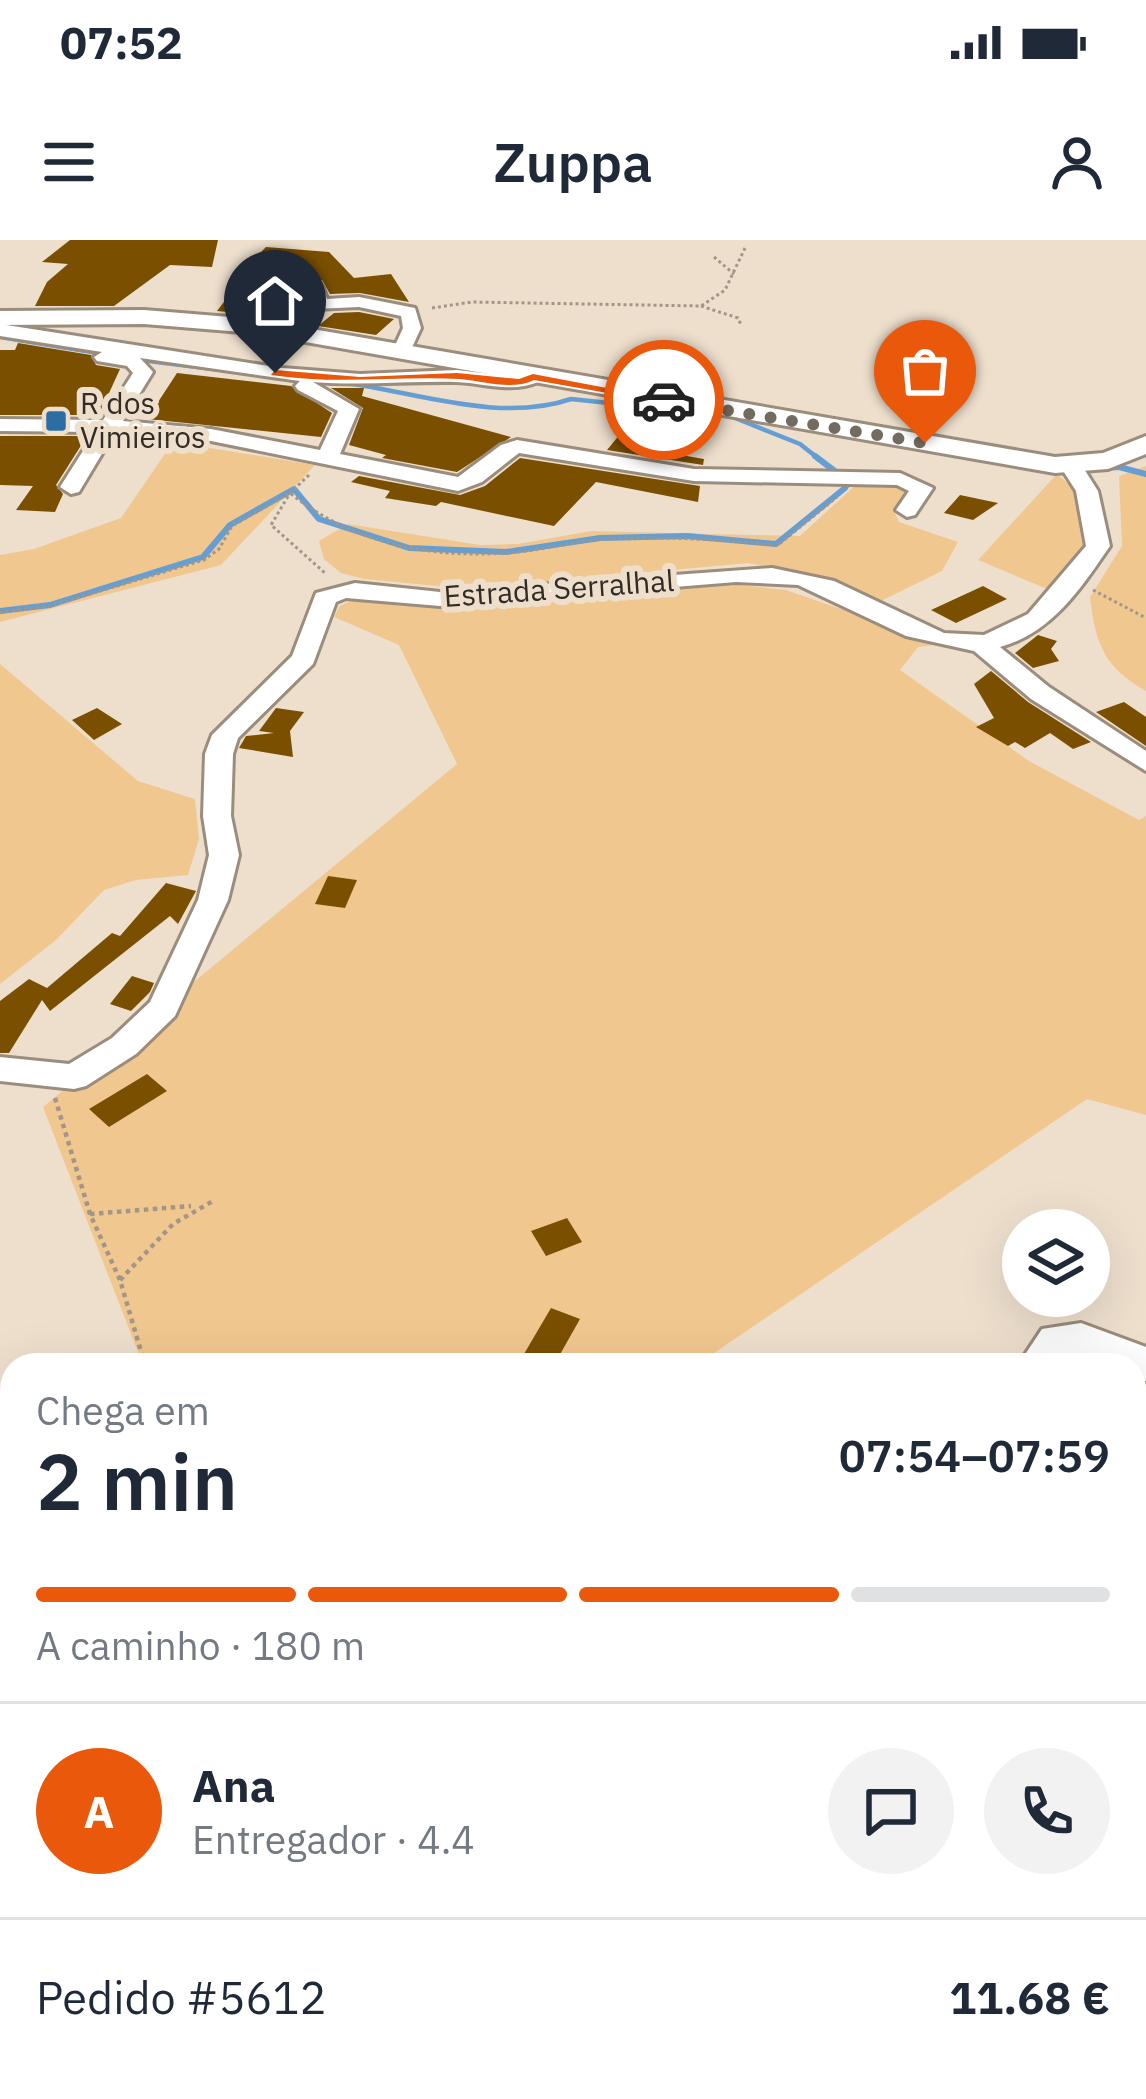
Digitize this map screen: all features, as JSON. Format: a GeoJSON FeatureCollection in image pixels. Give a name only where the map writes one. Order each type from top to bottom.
{"type":"FeatureCollection","features":[{"type":"Feature","properties":{"kind":"main road"},"geometry":{"type":"LineString","coordinates":[[0,318],[144,317],[254,326],[1072,468],[1108,461],[1146,444]]}},
{"type":"Feature","properties":{"kind":"street"},"geometry":{"type":"LineString","coordinates":[[285,288],[316,289],[320,305],[359,302],[409,311],[412,328],[401,352]]}},
{"type":"Feature","properties":{"kind":"street"},"geometry":{"type":"LineString","coordinates":[[0,330],[278,376],[360,380],[457,376],[520,383],[533,377]]}},
{"type":"Feature","properties":{"kind":"street"},"geometry":{"type":"LineString","coordinates":[[0,341],[140,365],[143,372],[71,487]]}},
{"type":"Feature","properties":{"kind":"street"},"geometry":{"type":"LineString","coordinates":[[278,376],[347,405],[327,459]]}},
{"type":"Feature","properties":{"kind":"street"},"geometry":{"type":"LineString","coordinates":[[0,425],[112,426],[211,435],[458,484],[475,479],[506,449],[531,446],[694,475],[900,479],[922,488],[907,510]]}},
{"type":"Feature","properties":{"kind":"street"},"geometry":{"type":"LineString","coordinates":[[981,644],[1025,628],[1057,605],[1098,546],[1088,491],[1072,468]]}},
{"type":"Feature","properties":{"kind":"street","name":"Estrada Serralhal"},"geometry":{"type":"LineString","coordinates":[[325,598],[353,587],[425,600],[723,576],[803,579],[884,617],[941,637],[981,644]]}},
{"type":"Feature","properties":{"kind":"street"},"geometry":{"type":"LineString","coordinates":[[0,1069],[74,1077],[102,1063],[163,1008],[213,900],[224,854],[217,816],[219,754],[225,735],[304,659],[325,598]]}},
{"type":"Feature","properties":{"kind":"street"},"geometry":{"type":"LineString","coordinates":[[981,644],[1040,693],[1146,764]]}},
{"type":"Feature","properties":{"kind":"street"},"geometry":{"type":"LineString","coordinates":[[1047,1353],[1056,1340],[1081,1340],[1116,1353]]}},
{"type":"Feature","properties":{"kind":"path"},"geometry":{"type":"LineString","coordinates":[[701,306],[721,300],[746,248]]}},
{"type":"Feature","properties":{"kind":"path"},"geometry":{"type":"LineString","coordinates":[[714,257],[734,274]]}},
{"type":"Feature","properties":{"kind":"path"},"geometry":{"type":"LineString","coordinates":[[409,311],[472,302],[701,306],[738,318],[742,325]]}},
{"type":"Feature","properties":{"kind":"path"},"geometry":{"type":"LineString","coordinates":[[0,612],[50,606],[204,560],[219,549],[232,526],[290,493],[327,459]]}},
{"type":"Feature","properties":{"kind":"path"},"geometry":{"type":"LineString","coordinates":[[290,493],[319,520],[408,550],[507,553],[601,539],[687,537],[778,545],[847,489]]}},
{"type":"Feature","properties":{"kind":"path"},"geometry":{"type":"LineString","coordinates":[[290,493],[271,525],[295,550],[326,571],[325,598]]}},
{"type":"Feature","properties":{"kind":"path"},"geometry":{"type":"LineString","coordinates":[[1075,580],[1146,618]]}},
{"type":"Feature","properties":{"kind":"path"},"geometry":{"type":"LineString","coordinates":[[48,1075],[90,1214],[121,1280],[142,1353]]}},
{"type":"Feature","properties":{"kind":"path"},"geometry":{"type":"LineString","coordinates":[[90,1214],[213,1201]]}},
{"type":"Feature","properties":{"kind":"path"},"geometry":{"type":"LineString","coordinates":[[121,1280],[168,1226],[195,1206]]}},
{"type":"Feature","properties":{"kind":"shaded area"},"geometry":{"type":"Polygon","coordinates":[[[173,442],[315,465],[221,565],[0,622],[0,555],[34,549],[121,518],[173,442]]]}},
{"type":"Feature","properties":{"kind":"shaded area"},"geometry":{"type":"Polygon","coordinates":[[[1146,466],[1146,691],[1104,653],[1090,597],[1122,546],[1119,476],[1146,466]]]}},
{"type":"Feature","properties":{"kind":"shaded area"},"geometry":{"type":"Polygon","coordinates":[[[1057,474],[1077,491],[1089,544],[1052,591],[978,560],[1057,474]]]}},
{"type":"Feature","properties":{"kind":"shaded area"},"geometry":{"type":"Polygon","coordinates":[[[859,482],[891,483],[912,491],[895,513],[899,522],[958,542],[942,571],[881,601],[833,578],[748,563],[468,589],[341,573],[324,559],[319,541],[348,524],[480,545],[518,544],[591,531],[800,536],[859,482]]]}},
{"type":"Feature","properties":{"kind":"shaded area"},"geometry":{"type":"Polygon","coordinates":[[[740,585],[786,590],[942,644],[918,647],[900,670],[1029,761],[1139,820],[1146,816],[1146,1115],[1087,1099],[714,1353],[138,1353],[43,1107],[457,764],[399,645],[334,617],[340,606],[357,598],[437,606],[740,585]]]}},
{"type":"Feature","properties":{"kind":"shaded area"},"geometry":{"type":"Polygon","coordinates":[[[0,664],[138,781],[195,799],[199,839],[188,875],[136,880],[104,890],[56,940],[0,984],[0,664]]]}},
{"type":"Feature","properties":{"kind":"building"},"geometry":{"type":"Polygon","coordinates":[[[70,240],[218,240],[212,267],[170,265],[114,306],[35,306],[47,282],[68,264],[42,262],[70,240]]]}},
{"type":"Feature","properties":{"kind":"building"},"geometry":{"type":"Polygon","coordinates":[[[266,247],[329,252],[354,278],[391,274],[409,302],[360,293],[330,294],[322,280],[285,279],[272,287],[275,295],[305,298],[308,307],[267,309],[258,315],[217,311],[250,268],[245,268],[266,247]]]}},
{"type":"Feature","properties":{"kind":"building"},"geometry":{"type":"Polygon","coordinates":[[[334,313],[394,319],[376,335],[318,326],[334,313]]]}},
{"type":"Feature","properties":{"kind":"building"},"geometry":{"type":"Polygon","coordinates":[[[18,343],[91,355],[96,365],[120,369],[99,415],[0,415],[0,350],[15,350],[18,343]]]}},
{"type":"Feature","properties":{"kind":"building"},"geometry":{"type":"Polygon","coordinates":[[[177,373],[291,386],[332,413],[321,437],[147,419],[177,373]]]}},
{"type":"Feature","properties":{"kind":"building"},"geometry":{"type":"Polygon","coordinates":[[[331,388],[364,388],[362,396],[511,437],[457,472],[382,458],[386,455],[349,445],[363,408],[331,388]]]}},
{"type":"Feature","properties":{"kind":"building"},"geometry":{"type":"Polygon","coordinates":[[[621,433],[654,439],[646,449],[704,459],[703,465],[607,450],[621,433]]]}},
{"type":"Feature","properties":{"kind":"building"},"geometry":{"type":"Polygon","coordinates":[[[0,436],[87,436],[56,485],[63,494],[55,512],[16,510],[33,486],[0,485],[0,436]]]}},
{"type":"Feature","properties":{"kind":"building"},"geometry":{"type":"Polygon","coordinates":[[[520,458],[700,486],[698,502],[596,482],[554,526],[441,502],[436,506],[385,498],[390,491],[351,482],[359,476],[460,495],[485,486],[520,458]]]}},
{"type":"Feature","properties":{"kind":"building"},"geometry":{"type":"Polygon","coordinates":[[[960,495],[998,503],[973,520],[944,513],[960,495]]]}},
{"type":"Feature","properties":{"kind":"building"},"geometry":{"type":"Polygon","coordinates":[[[983,586],[1007,599],[956,623],[931,610],[983,586]]]}},
{"type":"Feature","properties":{"kind":"building"},"geometry":{"type":"Polygon","coordinates":[[[1038,635],[1057,641],[1051,649],[1059,661],[1033,668],[1015,653],[1038,635]]]}},
{"type":"Feature","properties":{"kind":"building"},"geometry":{"type":"Polygon","coordinates":[[[991,671],[1028,702],[1091,742],[1073,749],[1050,733],[1025,748],[1015,742],[1008,746],[976,727],[994,718],[974,684],[991,671]]]}},
{"type":"Feature","properties":{"kind":"building"},"geometry":{"type":"Polygon","coordinates":[[[1124,702],[1146,717],[1146,746],[1096,712],[1124,702]]]}},
{"type":"Feature","properties":{"kind":"building"},"geometry":{"type":"Polygon","coordinates":[[[97,708],[122,724],[94,740],[72,720],[97,708]]]}},
{"type":"Feature","properties":{"kind":"building"},"geometry":{"type":"Polygon","coordinates":[[[276,708],[304,712],[290,731],[293,757],[239,748],[246,736],[274,733],[259,731],[276,708]]]}},
{"type":"Feature","properties":{"kind":"building"},"geometry":{"type":"Polygon","coordinates":[[[328,876],[357,880],[345,908],[315,904],[328,876]]]}},
{"type":"Feature","properties":{"kind":"building"},"geometry":{"type":"Polygon","coordinates":[[[166,883],[196,891],[178,924],[170,916],[50,1011],[42,1000],[9,1053],[0,1053],[0,1001],[29,979],[47,988],[112,933],[120,936],[166,883]]]}},
{"type":"Feature","properties":{"kind":"building"},"geometry":{"type":"Polygon","coordinates":[[[132,976],[154,983],[150,992],[131,1011],[110,1004],[132,976]]]}},
{"type":"Feature","properties":{"kind":"building"},"geometry":{"type":"Polygon","coordinates":[[[147,1074],[167,1091],[109,1127],[89,1109],[147,1074]]]}},
{"type":"Feature","properties":{"kind":"building"},"geometry":{"type":"Polygon","coordinates":[[[567,1218],[582,1242],[546,1256],[531,1231],[567,1218]]]}},
{"type":"Feature","properties":{"kind":"building"},"geometry":{"type":"Polygon","coordinates":[[[551,1308],[580,1319],[561,1353],[525,1353],[551,1308]]]}},
{"type":"Feature","properties":{"kind":"waterway"},"geometry":{"type":"LineString","coordinates":[[0,337],[110,355]]}},
{"type":"Feature","properties":{"kind":"waterway"},"geometry":{"type":"LineString","coordinates":[[132,359],[270,376]]}},
{"type":"Feature","properties":{"kind":"waterway"},"geometry":{"type":"LineString","coordinates":[[347,383],[488,407],[544,406],[571,399],[732,416]]}},
{"type":"Feature","properties":{"kind":"waterway"},"geometry":{"type":"LineString","coordinates":[[730,416],[800,444],[819,459]]}},
{"type":"Feature","properties":{"kind":"waterway"},"geometry":{"type":"LineString","coordinates":[[0,611],[50,605],[203,557],[230,525],[294,489],[319,519],[409,548],[506,552],[600,538],[687,536],[776,544],[845,488],[852,477],[815,456]]}},
{"type":"Feature","properties":{"kind":"waterway"},"geometry":{"type":"LineString","coordinates":[[1075,470],[1119,467],[1146,474]]}},
{"type":"Feature","properties":{"kind":"way so far"},"geometry":{"type":"LineString","coordinates":[[664,400],[925,443]]}},
{"type":"Feature","properties":{"kind":"place","name":"R dos Vimieiros"},"geometry":{"type":"Point","coordinates":[56,421]}},
{"type":"Feature","properties":{"kind":"route"},"geometry":{"type":"LineString","coordinates":[[275,373],[360,380],[457,376],[520,383],[533,377],[664,400]]}}]}
